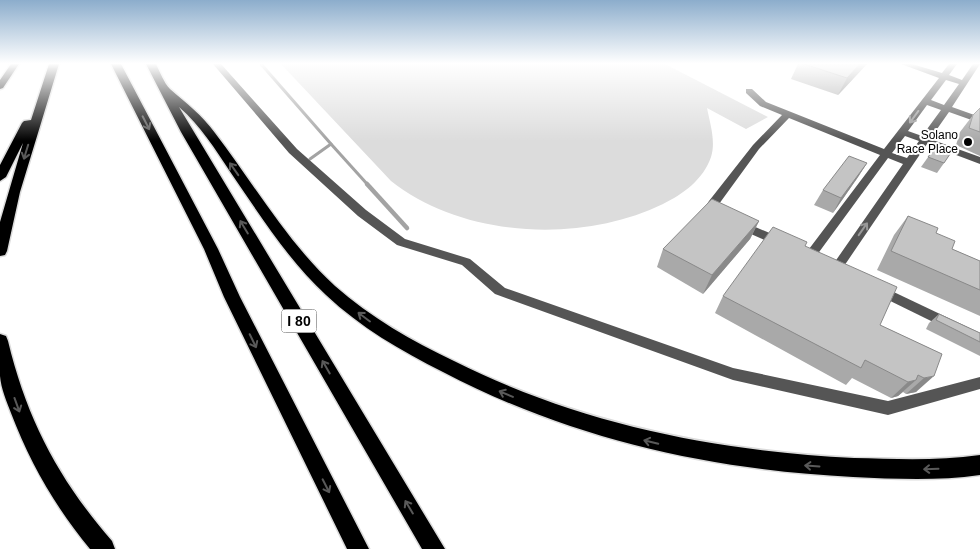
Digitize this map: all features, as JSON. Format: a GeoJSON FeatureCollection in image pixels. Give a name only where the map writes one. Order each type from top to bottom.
{"type":"FeatureCollection","features":[{"type":"Feature","properties":{"kind":"highway"},"geometry":{"type":"LineString","coordinates":[[0,177],[45,90]]}},
{"type":"Feature","properties":{"kind":"highway"},"geometry":{"type":"LineString","coordinates":[[0,251],[14,192],[46,90]]}},
{"type":"Feature","properties":{"kind":"highway"},"geometry":{"type":"LineString","coordinates":[[129,90],[211,249],[232,298],[358,549]]}},
{"type":"Feature","properties":{"kind":"highway"},"geometry":{"type":"LineString","coordinates":[[167,91],[207,128],[284,237],[307,266],[331,291],[391,335],[467,377],[523,402],[584,424],[654,443],[736,459],[870,468],[918,469],[980,465]]}},
{"type":"Feature","properties":{"kind":"highway","name":"I 80"},"geometry":{"type":"LineString","coordinates":[[167,91],[187,132],[434,549]]}},
{"type":"Feature","properties":{"kind":"highway"},"geometry":{"type":"LineString","coordinates":[[0,341],[10,386],[29,436],[60,490],[104,549]]}},
{"type":"Feature","properties":{"kind":"street"},"geometry":{"type":"LineString","coordinates":[[239,90],[293,151],[362,213],[402,242],[466,262],[500,291],[733,374],[888,408],[980,382]]}},
{"type":"Feature","properties":{"kind":"street"},"geometry":{"type":"LineString","coordinates":[[818,261],[886,154],[934,90]]}},
{"type":"Feature","properties":{"kind":"street"},"geometry":{"type":"LineString","coordinates":[[818,261],[908,163],[959,90]]}},
{"type":"Feature","properties":{"kind":"street"},"geometry":{"type":"LineString","coordinates":[[749,91],[764,104],[787,115],[908,163]]}},
{"type":"Feature","properties":{"kind":"street"},"geometry":{"type":"LineString","coordinates":[[925,101],[980,120]]}},
{"type":"Feature","properties":{"kind":"street"},"geometry":{"type":"LineString","coordinates":[[787,115],[756,147],[713,204],[715,213],[818,261]]}},
{"type":"Feature","properties":{"kind":"street"},"geometry":{"type":"LineString","coordinates":[[903,132],[980,161]]}},
{"type":"Feature","properties":{"kind":"street"},"geometry":{"type":"LineString","coordinates":[[870,286],[980,339]]}},
{"type":"Feature","properties":{"kind":"shaded area"},"geometry":{"type":"Polygon","coordinates":[[[305,90],[715,90],[768,117],[746,129],[707,108],[713,145],[711,157],[698,179],[678,196],[663,204],[631,217],[596,225],[560,229],[523,229],[487,224],[452,214],[420,200],[391,181],[305,90]]]}},
{"type":"Feature","properties":{"kind":"building"},"geometry":{"type":"Polygon","coordinates":[[[980,108],[980,132],[969,128],[973,115],[980,108]]]}},
{"type":"Feature","properties":{"kind":"building"},"geometry":{"type":"Polygon","coordinates":[[[936,146],[952,151],[944,163],[928,157],[936,146]]]}},
{"type":"Feature","properties":{"kind":"building"},"geometry":{"type":"Polygon","coordinates":[[[849,156],[867,163],[841,198],[823,190],[849,156]]]}},
{"type":"Feature","properties":{"kind":"building"},"geometry":{"type":"Polygon","coordinates":[[[712,199],[759,221],[712,275],[663,249],[712,199]]]}},
{"type":"Feature","properties":{"kind":"building"},"geometry":{"type":"Polygon","coordinates":[[[908,216],[938,228],[936,233],[955,241],[952,249],[980,261],[980,290],[891,251],[908,216]]]}},
{"type":"Feature","properties":{"kind":"building"},"geometry":{"type":"Polygon","coordinates":[[[773,227],[807,242],[805,246],[897,287],[880,325],[942,354],[934,376],[924,378],[918,375],[916,380],[908,382],[865,360],[861,368],[723,296],[773,227]]]}},
{"type":"Feature","properties":{"kind":"building"},"geometry":{"type":"Polygon","coordinates":[[[939,314],[980,333],[980,342],[936,320],[939,314]]]}},
{"type":"Feature","properties":{"kind":"waterway"},"geometry":{"type":"LineString","coordinates":[[283,90],[331,144]]}},
{"type":"Feature","properties":{"kind":"waterway"},"geometry":{"type":"LineString","coordinates":[[310,159],[331,144]]}},
{"type":"Feature","properties":{"kind":"waterway"},"geometry":{"type":"LineString","coordinates":[[331,144],[368,185]]}},
{"type":"Feature","properties":{"kind":"waterway"},"geometry":{"type":"LineString","coordinates":[[367,184],[407,228]]}},
{"type":"Feature","properties":{"kind":"place","name":"Solano Race Place"},"geometry":{"type":"Point","coordinates":[968,142]}}]}
